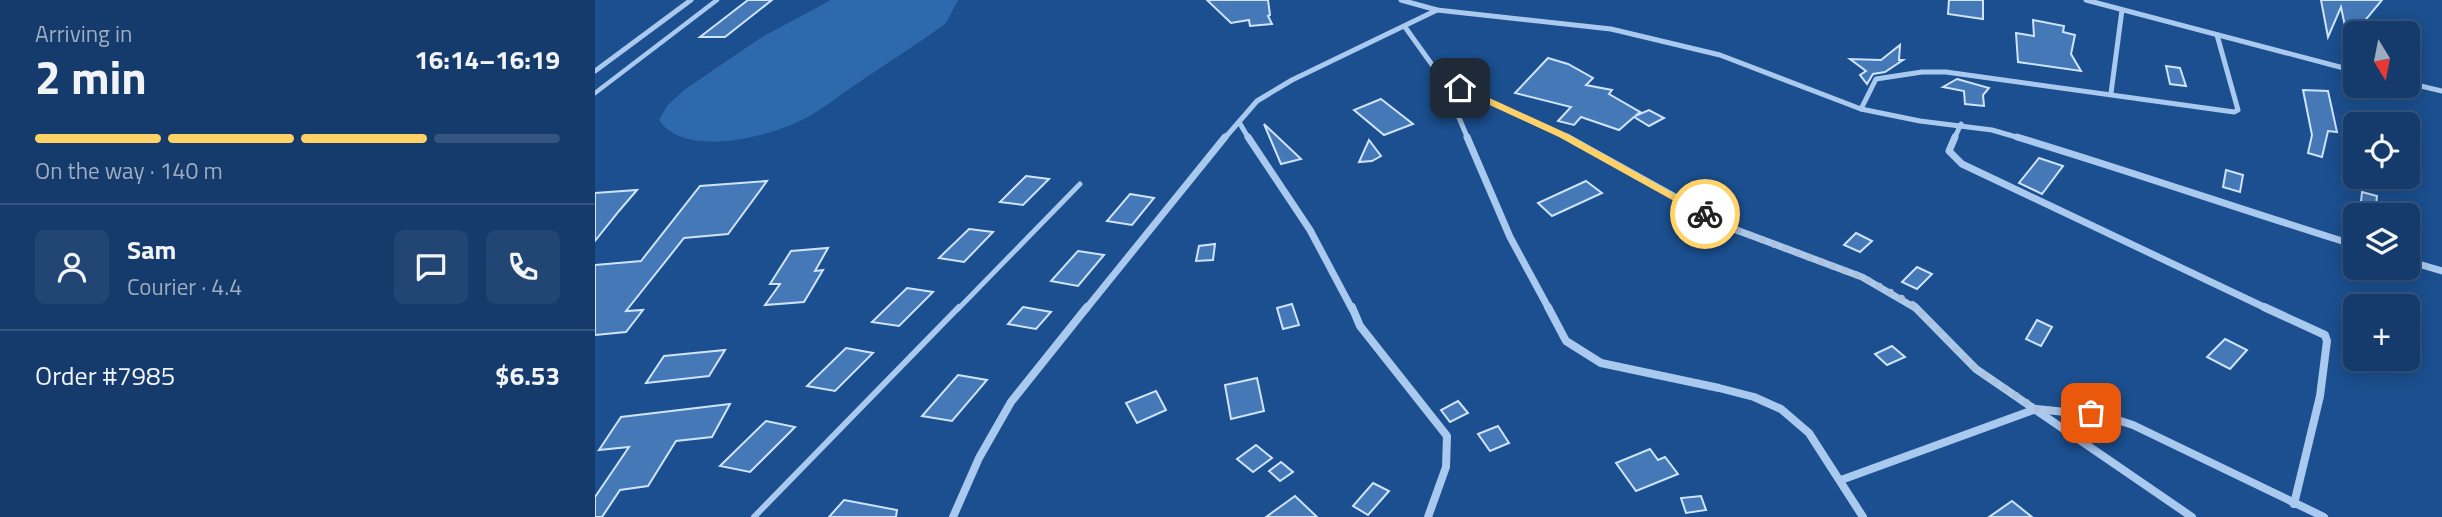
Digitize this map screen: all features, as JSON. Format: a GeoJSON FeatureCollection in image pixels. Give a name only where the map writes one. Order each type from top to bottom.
{"type":"FeatureCollection","features":[{"type":"Feature","properties":{"kind":"street"},"geometry":{"type":"LineString","coordinates":[[595,71],[691,0]]}},
{"type":"Feature","properties":{"kind":"street"},"geometry":{"type":"LineString","coordinates":[[1401,0],[1437,10],[1611,29],[1720,55],[1861,108],[1920,121],[1961,124],[1991,130],[2143,175],[2218,203],[2343,241]]}},
{"type":"Feature","properties":{"kind":"street"},"geometry":{"type":"LineString","coordinates":[[2086,0],[2343,68]]}},
{"type":"Feature","properties":{"kind":"street"},"geometry":{"type":"LineString","coordinates":[[953,517],[968,476],[987,439],[1011,402],[1057,342],[1257,101],[1437,10]]}},
{"type":"Feature","properties":{"kind":"street"},"geometry":{"type":"LineString","coordinates":[[2111,93],[2122,10]]}},
{"type":"Feature","properties":{"kind":"street"},"geometry":{"type":"LineString","coordinates":[[1405,27],[1443,80],[1510,237],[1566,341],[1601,363],[1719,388],[1754,397],[1781,409],[1809,433],[1863,517]]}},
{"type":"Feature","properties":{"kind":"street"},"geometry":{"type":"LineString","coordinates":[[1861,108],[1876,79],[1922,72],[1965,73],[2111,93],[2227,113],[2238,110],[2217,35]]}},
{"type":"Feature","properties":{"kind":"street"},"geometry":{"type":"LineString","coordinates":[[1443,80],[1563,135],[1731,228],[1862,277],[1912,304],[1976,369],[2192,517]]}},
{"type":"Feature","properties":{"kind":"street"},"geometry":{"type":"LineString","coordinates":[[2420,86],[2442,91]]}},
{"type":"Feature","properties":{"kind":"street"},"geometry":{"type":"LineString","coordinates":[[1239,122],[1266,168],[1310,230],[1344,290],[1360,326],[1447,436],[1450,446],[1448,461],[1428,517]]}},
{"type":"Feature","properties":{"kind":"street"},"geometry":{"type":"LineString","coordinates":[[1961,124],[1949,151],[1962,164],[2325,335],[2327,341],[2320,396],[2294,504]]}},
{"type":"Feature","properties":{"kind":"street"},"geometry":{"type":"LineString","coordinates":[[2420,265],[2442,271]]}},
{"type":"Feature","properties":{"kind":"street"},"geometry":{"type":"LineString","coordinates":[[1841,480],[2036,409],[2105,415],[2133,425],[2324,517]]}},
{"type":"Feature","properties":{"kind":"lane"},"geometry":{"type":"LineString","coordinates":[[595,93],[717,0]]}},
{"type":"Feature","properties":{"kind":"lane"},"geometry":{"type":"LineString","coordinates":[[754,517],[1080,184]]}},
{"type":"Feature","properties":{"kind":"shaded area"},"geometry":{"type":"Polygon","coordinates":[[[831,0],[958,0],[946,23],[818,111],[789,126],[750,138],[707,142],[688,139],[671,132],[659,120],[667,106],[684,90],[762,37],[831,0]]]}},
{"type":"Feature","properties":{"kind":"building"},"geometry":{"type":"Polygon","coordinates":[[[748,0],[772,0],[725,37],[700,37],[748,0]]]}},
{"type":"Feature","properties":{"kind":"building"},"geometry":{"type":"Polygon","coordinates":[[[1207,0],[1268,0],[1268,16],[1272,24],[1250,26],[1249,20],[1231,23],[1207,0]]]}},
{"type":"Feature","properties":{"kind":"building"},"geometry":{"type":"Polygon","coordinates":[[[1949,0],[1983,0],[1983,19],[1948,14],[1949,0]]]}},
{"type":"Feature","properties":{"kind":"building"},"geometry":{"type":"Polygon","coordinates":[[[2321,0],[2382,0],[2365,21],[2344,21],[2341,7],[2328,37],[2321,0]]]}},
{"type":"Feature","properties":{"kind":"building"},"geometry":{"type":"Polygon","coordinates":[[[2033,20],[2064,26],[2063,32],[2075,35],[2071,54],[2081,71],[2018,62],[2016,33],[2034,36],[2033,20]]]}},
{"type":"Feature","properties":{"kind":"building"},"geometry":{"type":"Polygon","coordinates":[[[1900,45],[1899,60],[1903,60],[1885,72],[1873,74],[1867,84],[1860,75],[1866,71],[1850,59],[1881,60],[1900,45]]]}},
{"type":"Feature","properties":{"kind":"building"},"geometry":{"type":"Polygon","coordinates":[[[1548,58],[1568,64],[1593,78],[1586,85],[1612,90],[1609,94],[1640,112],[1635,116],[1649,110],[1664,118],[1649,126],[1634,117],[1619,130],[1581,117],[1574,125],[1558,121],[1571,107],[1515,93],[1548,58]]]}},
{"type":"Feature","properties":{"kind":"building"},"geometry":{"type":"Polygon","coordinates":[[[2166,66],[2180,68],[2186,86],[2170,84],[2166,66]]]}},
{"type":"Feature","properties":{"kind":"building"},"geometry":{"type":"Polygon","coordinates":[[[1957,79],[1989,88],[1983,95],[1984,106],[1965,104],[1964,91],[1943,87],[1957,79]]]}},
{"type":"Feature","properties":{"kind":"building"},"geometry":{"type":"Polygon","coordinates":[[[2303,90],[2328,91],[2337,132],[2328,131],[2322,157],[2308,153],[2312,135],[2303,90]]]}},
{"type":"Feature","properties":{"kind":"building"},"geometry":{"type":"Polygon","coordinates":[[[1381,99],[1413,124],[1384,135],[1354,110],[1381,99]]]}},
{"type":"Feature","properties":{"kind":"building"},"geometry":{"type":"Polygon","coordinates":[[[1264,124],[1301,159],[1281,164],[1264,124]]]}},
{"type":"Feature","properties":{"kind":"building"},"geometry":{"type":"Polygon","coordinates":[[[1369,140],[1381,156],[1372,161],[1359,162],[1369,140]]]}},
{"type":"Feature","properties":{"kind":"building"},"geometry":{"type":"Polygon","coordinates":[[[2039,158],[2063,166],[2042,194],[2019,183],[2039,158]]]}},
{"type":"Feature","properties":{"kind":"building"},"geometry":{"type":"Polygon","coordinates":[[[2226,170],[2243,175],[2240,192],[2223,187],[2226,170]]]}},
{"type":"Feature","properties":{"kind":"building"},"geometry":{"type":"Polygon","coordinates":[[[1026,176],[1049,179],[1023,205],[1000,202],[1026,176]]]}},
{"type":"Feature","properties":{"kind":"building"},"geometry":{"type":"Polygon","coordinates":[[[767,181],[728,234],[684,238],[626,311],[643,310],[626,332],[595,335],[595,265],[641,261],[700,186],[767,181]]]}},
{"type":"Feature","properties":{"kind":"building"},"geometry":{"type":"Polygon","coordinates":[[[1586,181],[1602,193],[1552,216],[1538,203],[1586,181]]]}},
{"type":"Feature","properties":{"kind":"building"},"geometry":{"type":"Polygon","coordinates":[[[637,190],[619,211],[595,241],[595,193],[637,190]]]}},
{"type":"Feature","properties":{"kind":"building"},"geometry":{"type":"Polygon","coordinates":[[[2362,192],[2377,196],[2376,203],[2361,203],[2362,192]]]}},
{"type":"Feature","properties":{"kind":"building"},"geometry":{"type":"Polygon","coordinates":[[[1130,194],[1154,198],[1132,225],[1107,221],[1130,194]]]}},
{"type":"Feature","properties":{"kind":"building"},"geometry":{"type":"Polygon","coordinates":[[[969,229],[993,232],[964,262],[939,258],[969,229]]]}},
{"type":"Feature","properties":{"kind":"building"},"geometry":{"type":"Polygon","coordinates":[[[1856,233],[1872,241],[1860,252],[1844,245],[1856,233]]]}},
{"type":"Feature","properties":{"kind":"building"},"geometry":{"type":"Polygon","coordinates":[[[1215,244],[1213,260],[1196,261],[1199,246],[1215,244]]]}},
{"type":"Feature","properties":{"kind":"building"},"geometry":{"type":"Polygon","coordinates":[[[828,248],[815,271],[823,270],[804,302],[765,305],[780,284],[770,284],[791,251],[828,248]]]}},
{"type":"Feature","properties":{"kind":"building"},"geometry":{"type":"Polygon","coordinates":[[[1078,251],[1104,255],[1078,286],[1051,281],[1078,251]]]}},
{"type":"Feature","properties":{"kind":"building"},"geometry":{"type":"Polygon","coordinates":[[[1917,267],[1932,274],[1917,289],[1902,282],[1917,267]]]}},
{"type":"Feature","properties":{"kind":"building"},"geometry":{"type":"Polygon","coordinates":[[[907,288],[933,292],[899,326],[872,322],[907,288]]]}},
{"type":"Feature","properties":{"kind":"building"},"geometry":{"type":"Polygon","coordinates":[[[1292,304],[1299,325],[1283,329],[1277,308],[1292,304]]]}},
{"type":"Feature","properties":{"kind":"building"},"geometry":{"type":"Polygon","coordinates":[[[1023,307],[1051,312],[1036,329],[1008,324],[1023,307]]]}},
{"type":"Feature","properties":{"kind":"building"},"geometry":{"type":"Polygon","coordinates":[[[2037,320],[2052,327],[2041,346],[2026,339],[2037,320]]]}},
{"type":"Feature","properties":{"kind":"building"},"geometry":{"type":"Polygon","coordinates":[[[2225,339],[2247,350],[2230,369],[2207,357],[2225,339]]]}},
{"type":"Feature","properties":{"kind":"building"},"geometry":{"type":"Polygon","coordinates":[[[1892,346],[1905,357],[1887,365],[1875,354],[1892,346]]]}},
{"type":"Feature","properties":{"kind":"building"},"geometry":{"type":"Polygon","coordinates":[[[846,348],[873,353],[835,391],[807,386],[846,348]]]}},
{"type":"Feature","properties":{"kind":"building"},"geometry":{"type":"Polygon","coordinates":[[[725,350],[709,376],[646,383],[664,356],[725,350]]]}},
{"type":"Feature","properties":{"kind":"building"},"geometry":{"type":"Polygon","coordinates":[[[958,375],[987,380],[952,421],[922,416],[958,375]]]}},
{"type":"Feature","properties":{"kind":"building"},"geometry":{"type":"Polygon","coordinates":[[[1257,378],[1264,411],[1231,419],[1225,385],[1257,378]]]}},
{"type":"Feature","properties":{"kind":"building"},"geometry":{"type":"Polygon","coordinates":[[[1156,391],[1166,410],[1137,423],[1126,403],[1156,391]]]}},
{"type":"Feature","properties":{"kind":"building"},"geometry":{"type":"Polygon","coordinates":[[[1458,401],[1468,413],[1450,422],[1441,410],[1458,401]]]}},
{"type":"Feature","properties":{"kind":"building"},"geometry":{"type":"Polygon","coordinates":[[[730,404],[712,437],[676,441],[648,486],[620,490],[602,517],[595,517],[595,497],[629,447],[599,450],[621,417],[730,404]]]}},
{"type":"Feature","properties":{"kind":"building"},"geometry":{"type":"Polygon","coordinates":[[[766,421],[795,427],[750,472],[720,466],[766,421]]]}},
{"type":"Feature","properties":{"kind":"building"},"geometry":{"type":"Polygon","coordinates":[[[1498,426],[1509,443],[1490,451],[1478,434],[1498,426]]]}},
{"type":"Feature","properties":{"kind":"building"},"geometry":{"type":"Polygon","coordinates":[[[1256,445],[1272,458],[1253,472],[1237,459],[1256,445]]]}},
{"type":"Feature","properties":{"kind":"building"},"geometry":{"type":"Polygon","coordinates":[[[1650,449],[1658,460],[1665,457],[1678,474],[1636,491],[1616,463],[1650,449]]]}},
{"type":"Feature","properties":{"kind":"building"},"geometry":{"type":"Polygon","coordinates":[[[1281,462],[1293,472],[1280,481],[1269,471],[1281,462]]]}},
{"type":"Feature","properties":{"kind":"building"},"geometry":{"type":"Polygon","coordinates":[[[1373,483],[1389,491],[1368,515],[1353,506],[1373,483]]]}},
{"type":"Feature","properties":{"kind":"building"},"geometry":{"type":"Polygon","coordinates":[[[1295,496],[1317,517],[1266,517],[1295,496]]]}},
{"type":"Feature","properties":{"kind":"building"},"geometry":{"type":"Polygon","coordinates":[[[1701,496],[1706,510],[1686,513],[1681,498],[1701,496]]]}},
{"type":"Feature","properties":{"kind":"building"},"geometry":{"type":"Polygon","coordinates":[[[844,500],[897,510],[896,517],[829,517],[844,500]]]}},
{"type":"Feature","properties":{"kind":"building"},"geometry":{"type":"Polygon","coordinates":[[[2012,501],[2032,517],[1989,517],[2012,501]]]}},
{"type":"Feature","properties":{"kind":"way so far"},"geometry":{"type":"LineString","coordinates":[[1705,214],[1731,228],[1862,277],[1912,304],[1976,369],[2036,409],[2091,413]]}},
{"type":"Feature","properties":{"kind":"route"},"geometry":{"type":"LineString","coordinates":[[1460,88],[1563,135],[1705,214]]}}]}
